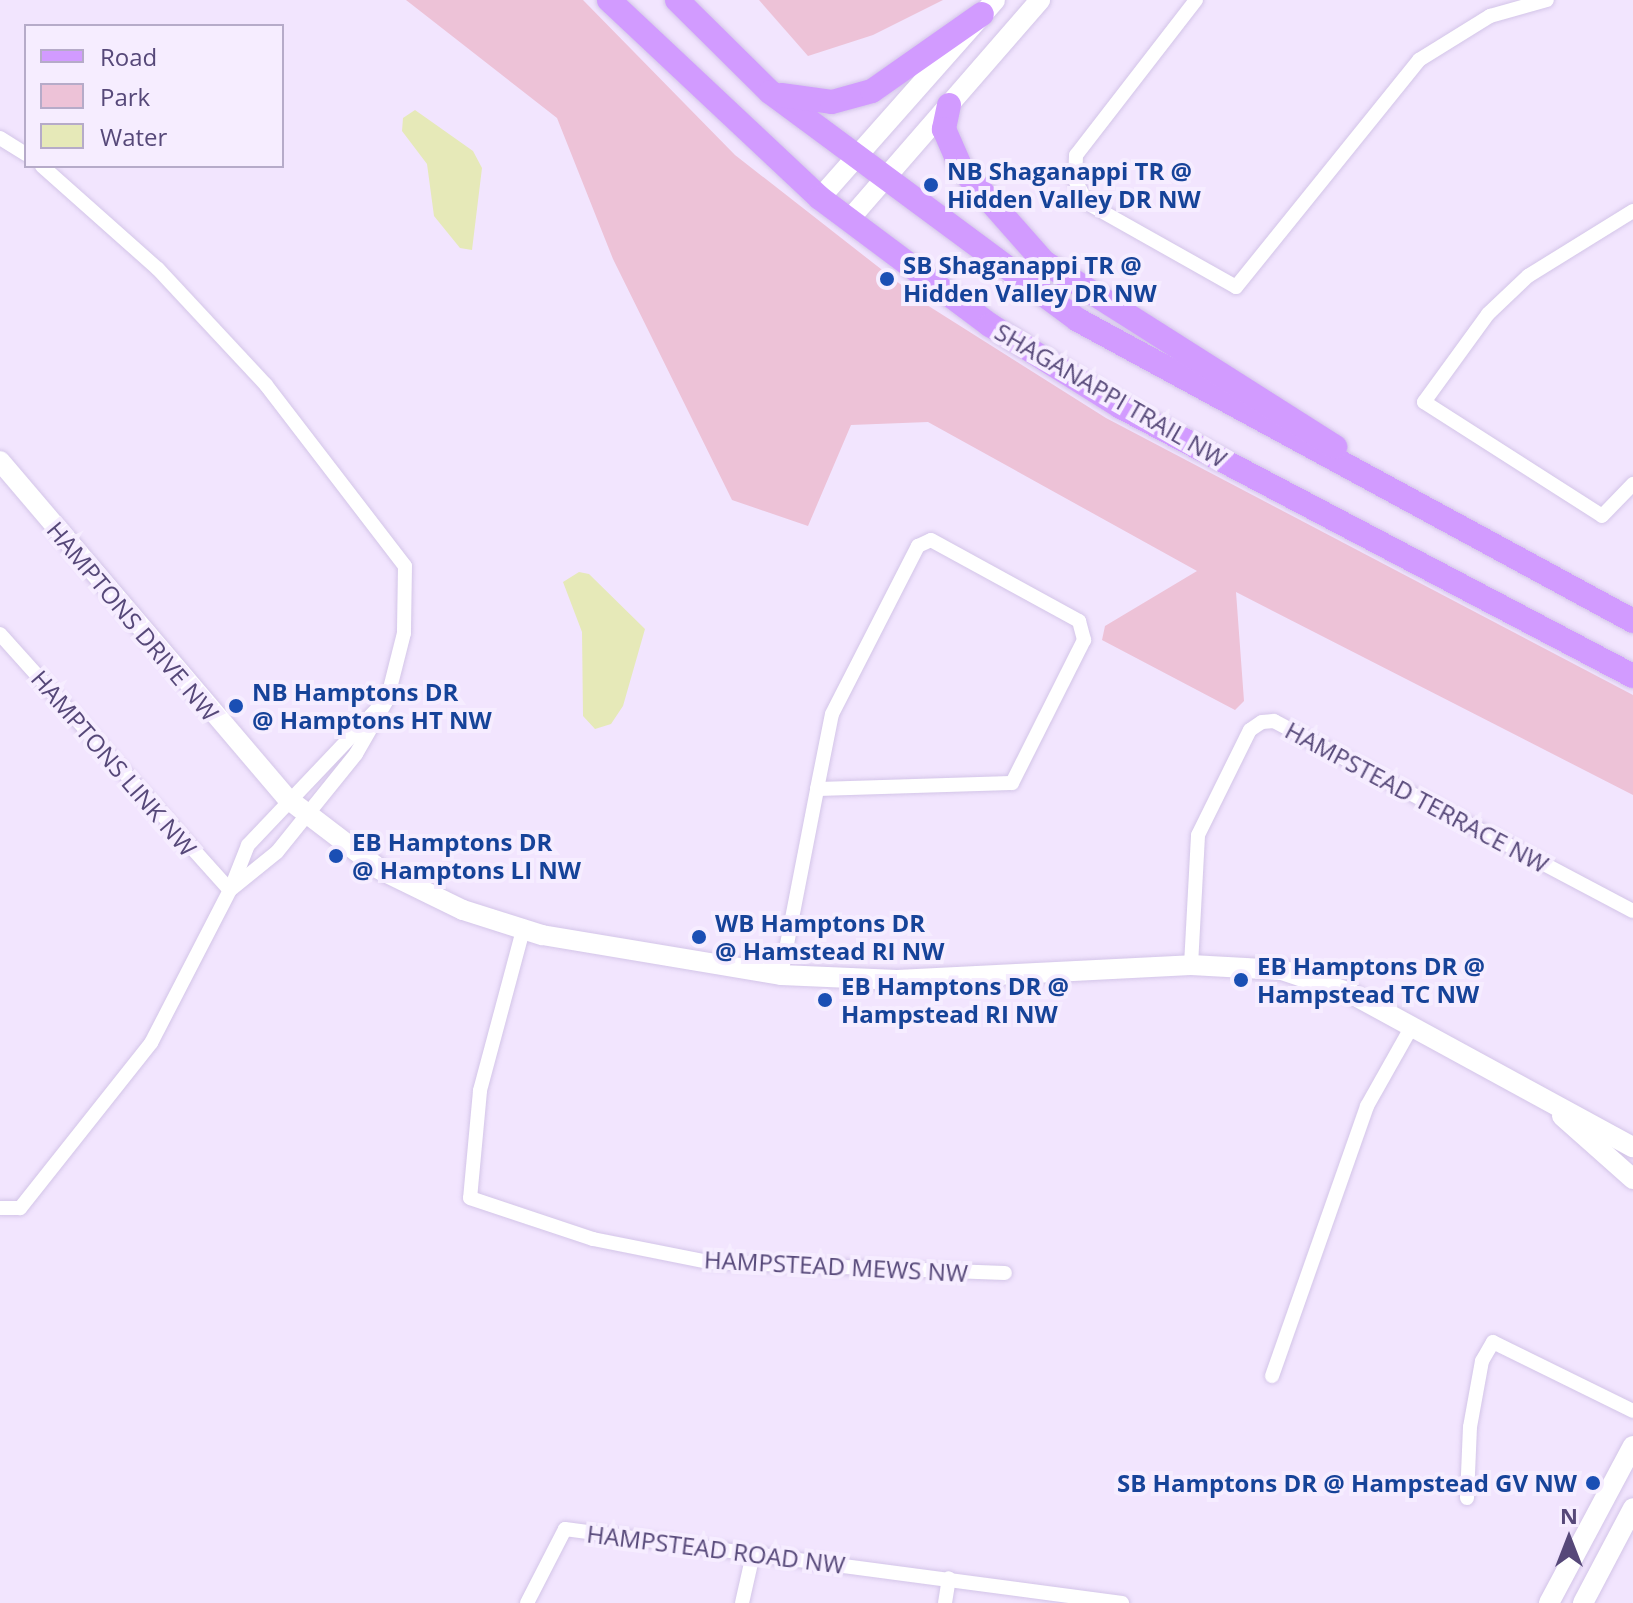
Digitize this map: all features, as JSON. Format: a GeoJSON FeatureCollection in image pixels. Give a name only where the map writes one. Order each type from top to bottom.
{"type":"FeatureCollection","features":[{"type":"Feature","properties":{"kind":"main road","name":"SHAGANAPPI TRAIL NW"},"geometry":{"type":"LineString","coordinates":[[609,0],[820,198],[990,325],[1121,407],[1633,676]]}},
{"type":"Feature","properties":{"kind":"main road","name":"SHAGANAPPI TRAIL NW"},"geometry":{"type":"LineString","coordinates":[[677,0],[770,92],[885,178],[1147,363],[1633,621]]}},
{"type":"Feature","properties":{"kind":"main road"},"geometry":{"type":"LineString","coordinates":[[770,92],[832,102],[872,91],[989,7]]}},
{"type":"Feature","properties":{"kind":"main road"},"geometry":{"type":"LineString","coordinates":[[949,105],[944,129],[961,168],[1044,262],[1361,463],[1381,487]]}},
{"type":"Feature","properties":{"kind":"street"},"geometry":{"type":"LineString","coordinates":[[848,221],[1040,0]]}},
{"type":"Feature","properties":{"kind":"street"},"geometry":{"type":"LineString","coordinates":[[1196,0],[1076,155],[1075,180],[1087,203],[1236,287],[1419,60],[1490,16],[1547,0]]}},
{"type":"Feature","properties":{"kind":"street"},"geometry":{"type":"LineString","coordinates":[[820,198],[989,7]]}},
{"type":"Feature","properties":{"kind":"street"},"geometry":{"type":"LineString","coordinates":[[0,138],[24,153]]}},
{"type":"Feature","properties":{"kind":"street"},"geometry":{"type":"LineString","coordinates":[[44,168],[158,269],[266,385],[405,566],[404,633],[387,700],[277,852],[230,890]]}},
{"type":"Feature","properties":{"kind":"street"},"geometry":{"type":"LineString","coordinates":[[1633,211],[1528,276],[1488,314],[1424,402],[1602,516],[1633,484]]}},
{"type":"Feature","properties":{"kind":"street","name":"HAMPTONS DRIVE NW"},"geometry":{"type":"LineString","coordinates":[[0,461],[288,799],[305,815],[381,870],[523,930],[781,975],[897,980],[1191,965],[1282,970],[1350,993],[1633,1147]]}},
{"type":"Feature","properties":{"kind":"street"},"geometry":{"type":"LineString","coordinates":[[781,975],[817,789],[832,714],[918,546],[931,540],[1079,621],[1084,640],[1012,783],[817,789]]}},
{"type":"Feature","properties":{"kind":"street","name":"HAMPTONS LINK NW"},"geometry":{"type":"LineString","coordinates":[[0,634],[230,890]]}},
{"type":"Feature","properties":{"kind":"street"},"geometry":{"type":"LineString","coordinates":[[0,1208],[20,1208],[151,1043],[230,890],[248,845],[288,799],[387,700]]}},
{"type":"Feature","properties":{"kind":"street","name":"HAMPSTEAD TERRACE NW"},"geometry":{"type":"LineString","coordinates":[[1191,965],[1190,882],[1198,835],[1250,730],[1262,722],[1274,721],[1633,911]]}},
{"type":"Feature","properties":{"kind":"street","name":"HAMPSTEAD MEWS NW"},"geometry":{"type":"LineString","coordinates":[[523,930],[480,1091],[470,1198],[593,1239],[708,1262],[1005,1273]]}},
{"type":"Feature","properties":{"kind":"street"},"geometry":{"type":"LineString","coordinates":[[1272,1376],[1367,1106],[1411,1028]]}},
{"type":"Feature","properties":{"kind":"street","name":"HAMPTONS DRIVE NW"},"geometry":{"type":"LineString","coordinates":[[1534,1094],[1633,1179]]}},
{"type":"Feature","properties":{"kind":"street"},"geometry":{"type":"LineString","coordinates":[[1467,1498],[1470,1427],[1482,1361],[1493,1342],[1633,1411]]}},
{"type":"Feature","properties":{"kind":"street"},"geometry":{"type":"LineString","coordinates":[[1549,1603],[1633,1446]]}},
{"type":"Feature","properties":{"kind":"street"},"geometry":{"type":"LineString","coordinates":[[1583,1603],[1633,1508]]}},
{"type":"Feature","properties":{"kind":"street","name":"HAMPSTEAD ROAD NW"},"geometry":{"type":"LineString","coordinates":[[527,1603],[565,1529],[1122,1603]]}},
{"type":"Feature","properties":{"kind":"street"},"geometry":{"type":"LineString","coordinates":[[742,1603],[753,1554]]}},
{"type":"Feature","properties":{"kind":"street"},"geometry":{"type":"LineString","coordinates":[[945,1603],[949,1578]]}},
{"type":"Feature","properties":{"kind":"green space"},"geometry":{"type":"Polygon","coordinates":[[[406,0],[583,0],[735,155],[927,305],[1106,418],[1633,695],[1633,795],[1236,592],[1244,701],[1235,710],[1102,640],[1105,626],[1197,571],[928,422],[851,425],[808,526],[732,500],[613,259],[557,118],[406,0]]]}},
{"type":"Feature","properties":{"kind":"green space"},"geometry":{"type":"Polygon","coordinates":[[[759,0],[943,0],[873,35],[808,56],[759,0]]]}},
{"type":"Feature","properties":{"kind":"water"},"geometry":{"type":"Polygon","coordinates":[[[415,110],[473,151],[482,168],[472,250],[460,248],[434,216],[427,164],[402,131],[403,118],[415,110]]]}},
{"type":"Feature","properties":{"kind":"water"},"geometry":{"type":"Polygon","coordinates":[[[579,572],[589,574],[645,629],[623,706],[611,724],[595,729],[583,716],[582,632],[563,582],[579,572]]]}},
{"type":"Feature","properties":{"kind":"place","name":"NB Shaganappi TR @ Hidden Valley DR NW"},"geometry":{"type":"Point","coordinates":[931,185]}},
{"type":"Feature","properties":{"kind":"place","name":"SB Shaganappi TR @ Hidden Valley DR NW"},"geometry":{"type":"Point","coordinates":[887,279]}},
{"type":"Feature","properties":{"kind":"place","name":"NB Hamptons DR @ Hamptons HT NW"},"geometry":{"type":"Point","coordinates":[236,706]}},
{"type":"Feature","properties":{"kind":"place","name":"EB Hamptons DR @ Hamptons LI NW"},"geometry":{"type":"Point","coordinates":[336,856]}},
{"type":"Feature","properties":{"kind":"place","name":"WB Hamptons DR @ Hamstead RI NW"},"geometry":{"type":"Point","coordinates":[699,937]}},
{"type":"Feature","properties":{"kind":"place","name":"EB Hamptons DR @ Hampstead TC NW"},"geometry":{"type":"Point","coordinates":[1241,980]}},
{"type":"Feature","properties":{"kind":"place","name":"EB Hamptons DR @ Hampstead RI NW"},"geometry":{"type":"Point","coordinates":[825,1000]}},
{"type":"Feature","properties":{"kind":"place","name":"SB Hamptons DR @ Hampstead GV NW"},"geometry":{"type":"Point","coordinates":[1593,1483]}}]}
